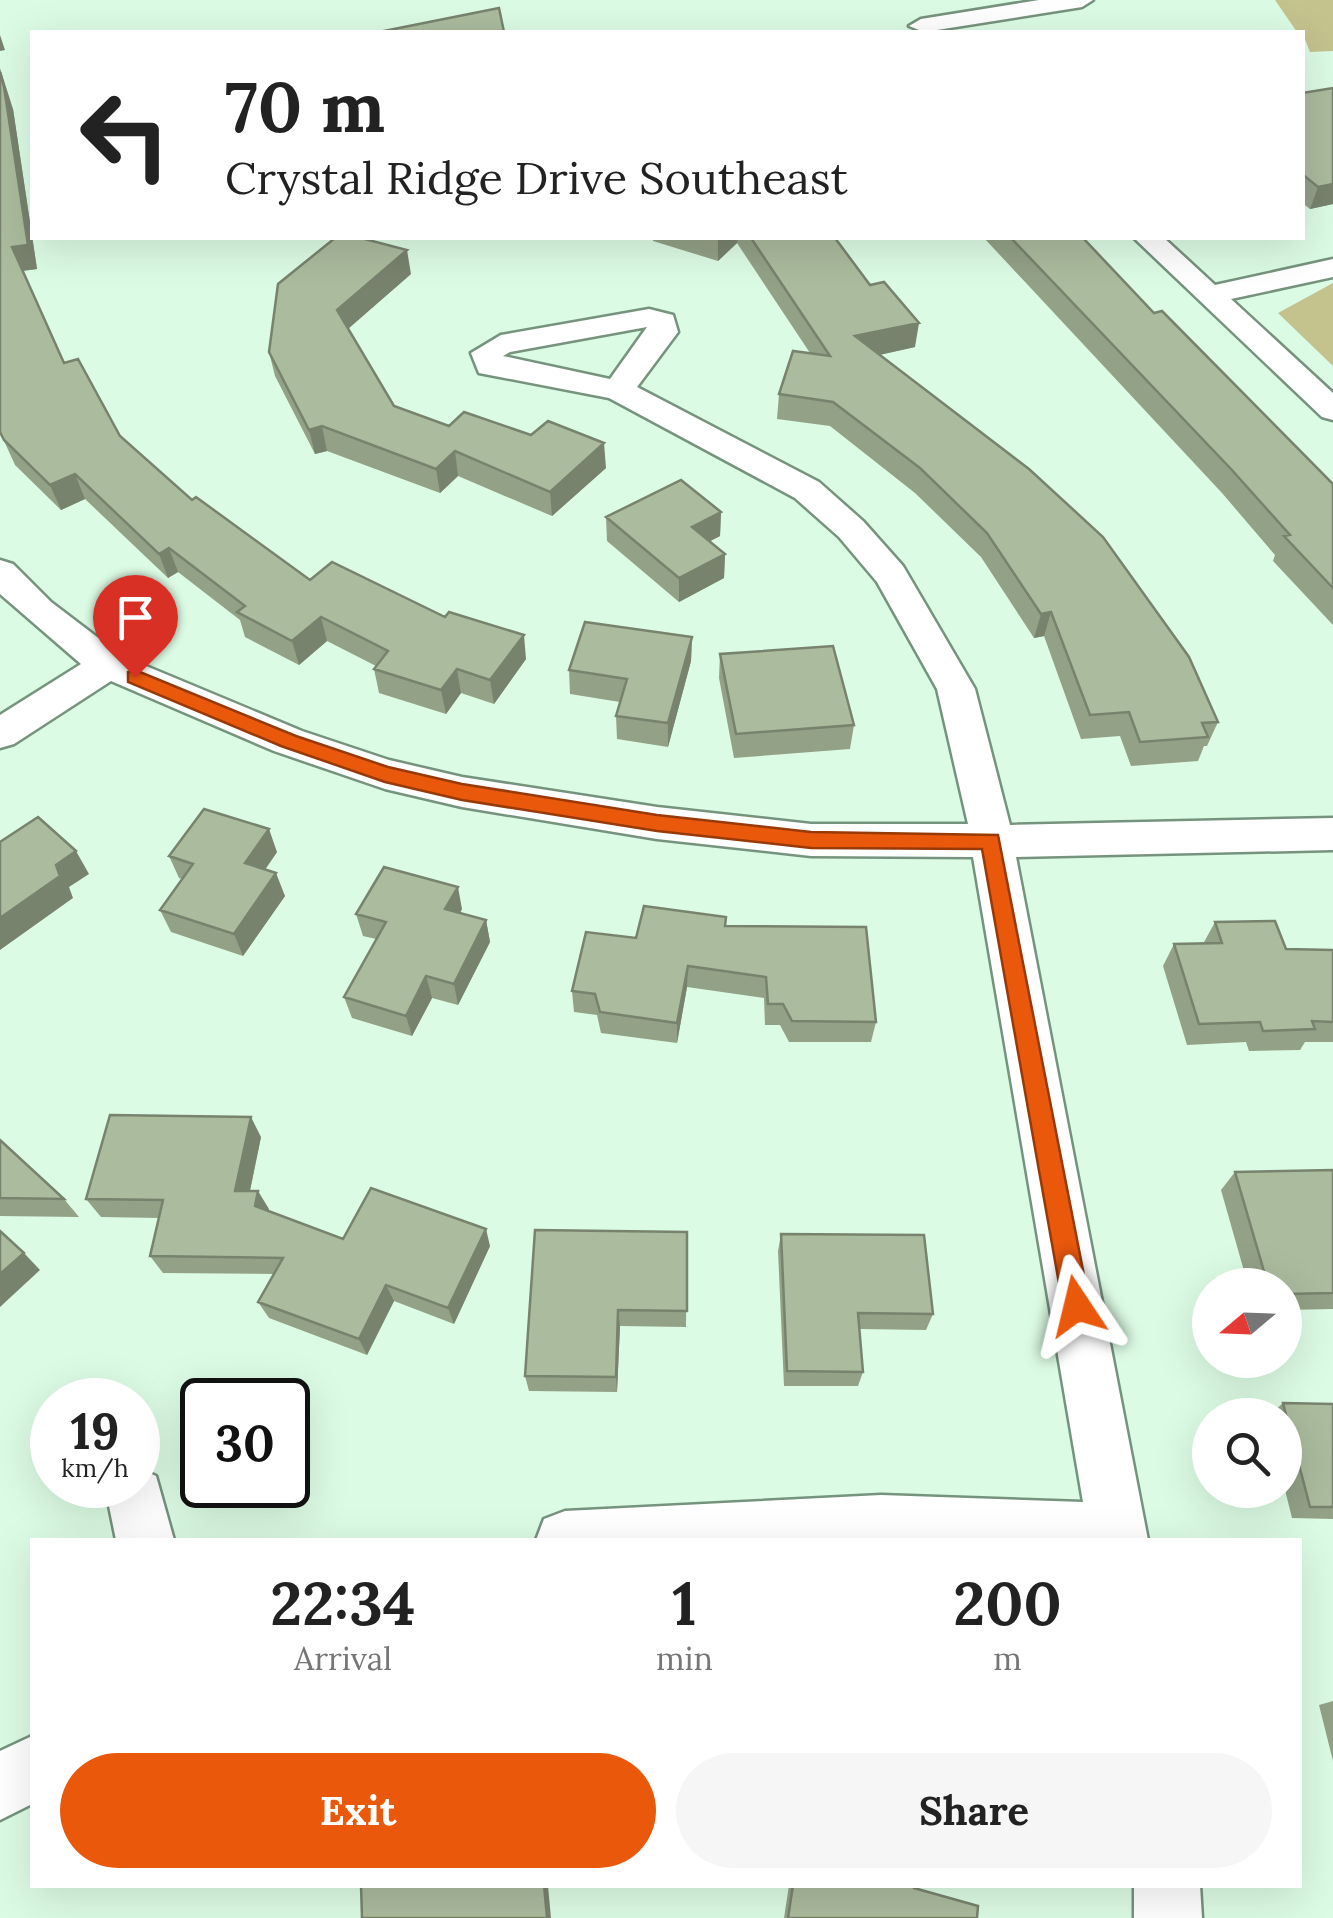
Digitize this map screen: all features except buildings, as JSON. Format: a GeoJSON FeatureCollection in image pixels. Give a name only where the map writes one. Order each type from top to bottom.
{"type":"FeatureCollection","features":[{"type":"Feature","properties":{"kind":"street"},"geometry":{"type":"LineString","coordinates":[[919,24],[1082,0]]}},
{"type":"Feature","properties":{"kind":"street"},"geometry":{"type":"LineString","coordinates":[[1150,240],[1333,410]]}},
{"type":"Feature","properties":{"kind":"street"},"geometry":{"type":"LineString","coordinates":[[1209,295],[1333,268]]}},
{"type":"Feature","properties":{"kind":"street"},"geometry":{"type":"LineString","coordinates":[[604,1538],[881,1524],[1119,1536],[979,772],[956,689],[890,574],[851,529],[807,490],[618,390]]}},
{"type":"Feature","properties":{"kind":"street"},"geometry":{"type":"LineString","coordinates":[[0,572],[38,611],[108,665],[288,741],[385,774],[462,792],[657,823],[811,840],[991,841],[1333,834]]}},
{"type":"Feature","properties":{"kind":"street"},"geometry":{"type":"LineString","coordinates":[[0,734],[108,665]]}},
{"type":"Feature","properties":{"kind":"street"},"geometry":{"type":"LineString","coordinates":[[0,1788],[30,1769]]}},
{"type":"Feature","properties":{"kind":"street"},"geometry":{"type":"LineString","coordinates":[[1167,1888],[1168,1918]]}},
{"type":"Feature","properties":{"kind":"shaded area"},"geometry":{"type":"Polygon","coordinates":[[[1275,0],[1333,0],[1333,51],[1310,52],[1305,30],[1296,30],[1275,0]]]}},
{"type":"Feature","properties":{"kind":"shaded area"},"geometry":{"type":"Polygon","coordinates":[[[1333,283],[1333,366],[1278,313],[1333,283]]]}},
{"type":"Feature","properties":{"kind":"route"},"geometry":{"type":"LineString","coordinates":[[135,677],[288,741],[385,774],[462,792],[657,823],[811,840],[991,841],[1077,1306]]}}]}
